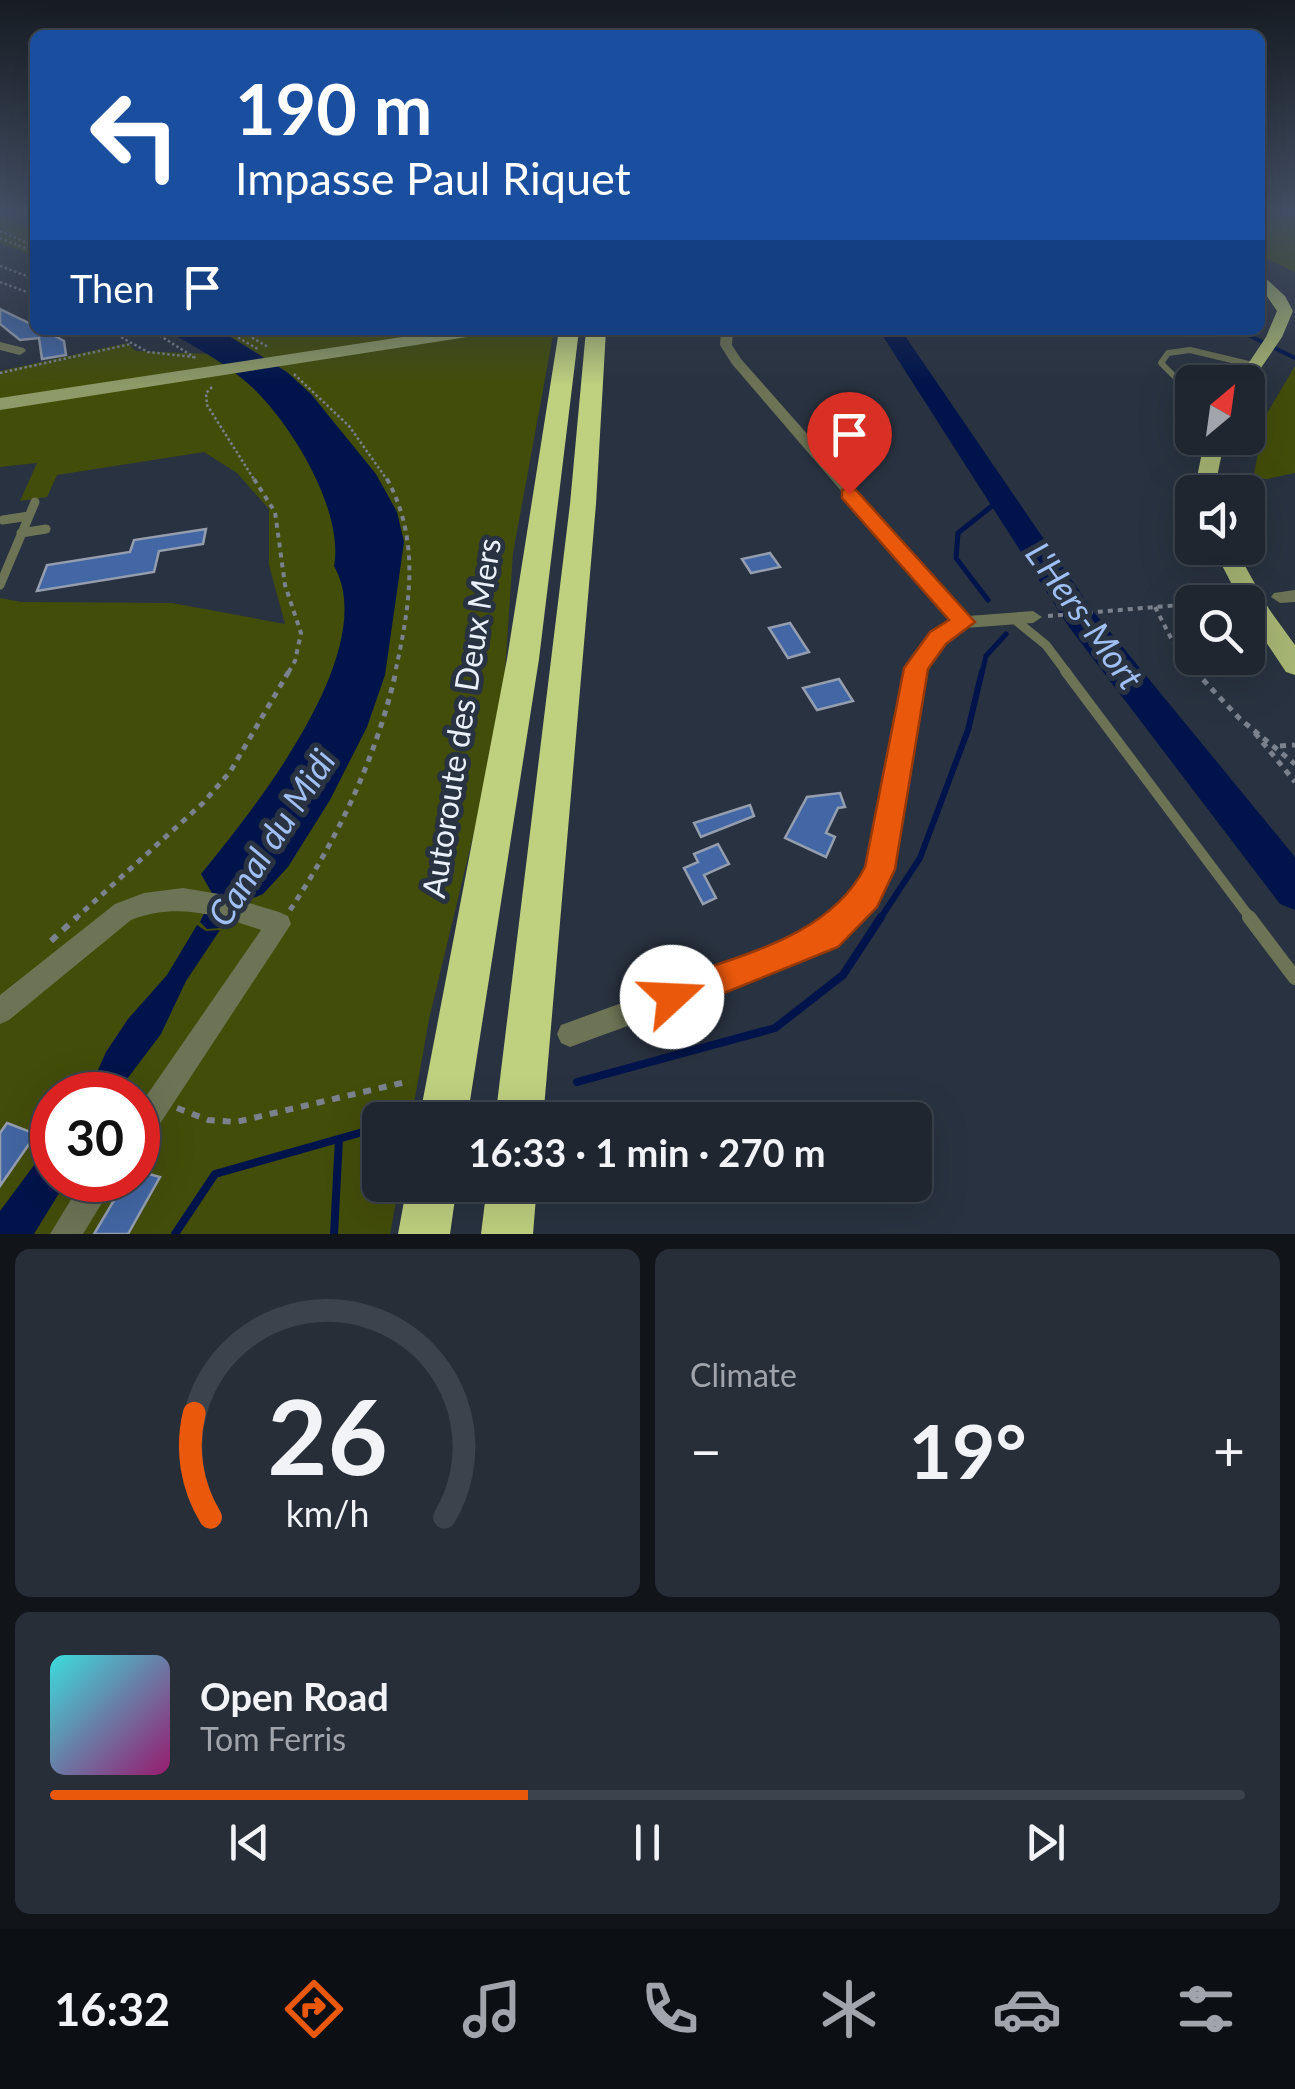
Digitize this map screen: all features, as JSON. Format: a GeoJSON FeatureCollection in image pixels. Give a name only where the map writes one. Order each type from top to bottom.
{"type":"FeatureCollection","features":[{"type":"Feature","properties":{"kind":"highway","name":"Autoroute des Deux Mers"},"geometry":{"type":"LineString","coordinates":[[445,1102],[523,659],[568,335]]}},
{"type":"Feature","properties":{"kind":"highway"},"geometry":{"type":"LineString","coordinates":[[521,1102],[581,522],[596,335]]}},
{"type":"Feature","properties":{"kind":"highway"},"geometry":{"type":"LineString","coordinates":[[424,1234],[429,1202]]}},
{"type":"Feature","properties":{"kind":"highway"},"geometry":{"type":"LineString","coordinates":[[506,1234],[510,1202]]}},
{"type":"Feature","properties":{"kind":"main road"},"geometry":{"type":"LineString","coordinates":[[1257,365],[1285,312],[1280,299],[1265,282]]}},
{"type":"Feature","properties":{"kind":"main road"},"geometry":{"type":"LineString","coordinates":[[1265,295],[1274,308],[1266,351]]}},
{"type":"Feature","properties":{"kind":"main road"},"geometry":{"type":"LineString","coordinates":[[1233,565],[1259,613],[1295,666]]}},
{"type":"Feature","properties":{"kind":"street"},"geometry":{"type":"LineString","coordinates":[[0,404],[193,373],[296,363],[425,335]]}},
{"type":"Feature","properties":{"kind":"street"},"geometry":{"type":"LineString","coordinates":[[727,335],[726,345],[736,361],[964,622]]}},
{"type":"Feature","properties":{"kind":"street"},"geometry":{"type":"LineString","coordinates":[[0,346],[20,351]]}},
{"type":"Feature","properties":{"kind":"street"},"geometry":{"type":"LineString","coordinates":[[570,1034],[774,960],[827,936],[850,917],[880,869],[916,668],[938,638],[964,622],[1024,618]]}},
{"type":"Feature","properties":{"kind":"street"},"geometry":{"type":"LineString","coordinates":[[0,1010],[123,912],[159,898],[193,899],[278,924],[160,1101]]}},
{"type":"Feature","properties":{"kind":"street"},"geometry":{"type":"LineString","coordinates":[[65,1234],[86,1202]]}},
{"type":"Feature","properties":{"kind":"lane"},"geometry":{"type":"LineString","coordinates":[[1175,377],[1161,363],[1168,353],[1266,351]]}},
{"type":"Feature","properties":{"kind":"lane"},"geometry":{"type":"LineString","coordinates":[[0,584],[34,502]]}},
{"type":"Feature","properties":{"kind":"lane"},"geometry":{"type":"LineString","coordinates":[[3,520],[28,516]]}},
{"type":"Feature","properties":{"kind":"lane"},"geometry":{"type":"LineString","coordinates":[[22,534],[46,529]]}},
{"type":"Feature","properties":{"kind":"lane"},"geometry":{"type":"LineString","coordinates":[[1024,618],[1295,978]]}},
{"type":"Feature","properties":{"kind":"path"},"geometry":{"type":"LineString","coordinates":[[0,282],[30,293]]}},
{"type":"Feature","properties":{"kind":"path"},"geometry":{"type":"LineString","coordinates":[[116,335],[131,344],[180,358],[193,357],[158,335]]}},
{"type":"Feature","properties":{"kind":"path"},"geometry":{"type":"LineString","coordinates":[[234,335],[267,353],[268,345],[249,335]]}},
{"type":"Feature","properties":{"kind":"path"},"geometry":{"type":"LineString","coordinates":[[0,373],[131,344]]}},
{"type":"Feature","properties":{"kind":"path"},"geometry":{"type":"LineString","coordinates":[[278,924],[324,857],[370,752],[399,651],[410,573],[409,537],[380,470],[296,363]]}},
{"type":"Feature","properties":{"kind":"path"},"geometry":{"type":"LineString","coordinates":[[40,951],[204,803],[230,772],[295,660],[302,633],[285,586],[275,512],[207,405],[206,394],[224,378]]}},
{"type":"Feature","properties":{"kind":"path"},"geometry":{"type":"LineString","coordinates":[[1024,618],[1175,605]]}},
{"type":"Feature","properties":{"kind":"path"},"geometry":{"type":"LineString","coordinates":[[1155,607],[1159,622],[1175,645],[1295,782]]}},
{"type":"Feature","properties":{"kind":"path"},"geometry":{"type":"LineString","coordinates":[[1252,730],[1278,746],[1295,764]]}},
{"type":"Feature","properties":{"kind":"path"},"geometry":{"type":"LineString","coordinates":[[1278,746],[1295,744]]}},
{"type":"Feature","properties":{"kind":"path"},"geometry":{"type":"LineString","coordinates":[[162,1098],[183,1112],[208,1120],[236,1122],[410,1081]]}},
{"type":"Feature","properties":{"kind":"green space"},"geometry":{"type":"Polygon","coordinates":[[[227,335],[553,335],[513,553],[502,716],[429,1019],[414,1102],[362,1102],[362,1202],[396,1202],[390,1234],[0,1234],[0,598],[21,602],[172,603],[285,624],[269,565],[269,509],[237,473],[204,452],[57,475],[47,497],[20,501],[37,463],[0,467],[0,371],[127,343],[136,351],[262,356],[227,335]]]}},
{"type":"Feature","properties":{"kind":"green space"},"geometry":{"type":"Polygon","coordinates":[[[1295,366],[1295,473],[1267,479],[1265,475],[1254,475],[1258,455],[1265,455],[1266,415],[1295,366]]]}},
{"type":"Feature","properties":{"kind":"water","name":"Canal du Midi"},"geometry":{"type":"Polygon","coordinates":[[[174,335],[227,335],[287,372],[311,394],[376,474],[397,512],[404,542],[385,675],[367,727],[330,800],[288,867],[263,894],[241,903],[220,928],[207,929],[200,922],[213,895],[201,874],[279,771],[305,728],[327,684],[341,641],[344,601],[334,566],[331,520],[312,471],[269,405],[212,357],[174,335]]]}},
{"type":"Feature","properties":{"kind":"water"},"geometry":{"type":"Polygon","coordinates":[[[197,925],[206,931],[220,930],[186,981],[161,1034],[132,1072],[97,1072],[128,1019],[167,975],[197,925]]]}},
{"type":"Feature","properties":{"kind":"water"},"geometry":{"type":"Polygon","coordinates":[[[30,1171],[30,1202],[54,1202],[34,1234],[0,1234],[0,1211],[30,1171]]]}},
{"type":"Feature","properties":{"kind":"building"},"geometry":{"type":"Polygon","coordinates":[[[0,309],[30,324],[30,335],[53,335],[64,341],[66,355],[42,359],[39,338],[20,340],[0,324],[0,309]]]}},
{"type":"Feature","properties":{"kind":"building"},"geometry":{"type":"Polygon","coordinates":[[[206,529],[203,544],[159,551],[154,572],[37,591],[47,565],[130,552],[134,540],[206,529]]]}},
{"type":"Feature","properties":{"kind":"building"},"geometry":{"type":"Polygon","coordinates":[[[770,553],[780,567],[751,573],[742,559],[770,553]]]}},
{"type":"Feature","properties":{"kind":"building"},"geometry":{"type":"Polygon","coordinates":[[[790,623],[809,652],[788,658],[769,628],[790,623]]]}},
{"type":"Feature","properties":{"kind":"building"},"geometry":{"type":"Polygon","coordinates":[[[839,679],[853,701],[817,710],[803,688],[839,679]]]}},
{"type":"Feature","properties":{"kind":"building"},"geometry":{"type":"Polygon","coordinates":[[[840,793],[845,807],[838,808],[826,833],[835,837],[826,857],[785,838],[807,797],[840,793]]]}},
{"type":"Feature","properties":{"kind":"building"},"geometry":{"type":"Polygon","coordinates":[[[750,805],[754,816],[701,837],[694,823],[750,805]]]}},
{"type":"Feature","properties":{"kind":"building"},"geometry":{"type":"Polygon","coordinates":[[[718,844],[729,864],[704,875],[716,898],[703,904],[684,868],[698,862],[694,854],[718,844]]]}},
{"type":"Feature","properties":{"kind":"building"},"geometry":{"type":"Polygon","coordinates":[[[7,1123],[30,1132],[30,1143],[0,1186],[0,1133],[7,1123]]]}},
{"type":"Feature","properties":{"kind":"building"},"geometry":{"type":"Polygon","coordinates":[[[113,1202],[146,1202],[128,1234],[94,1234],[113,1202]]]}},
{"type":"Feature","properties":{"kind":"waterway","name":"L'Hers-Mort"},"geometry":{"type":"LineString","coordinates":[[893,335],[1081,619],[1295,890]]}},
{"type":"Feature","properties":{"kind":"waterway"},"geometry":{"type":"LineString","coordinates":[[1248,335],[1295,358]]}},
{"type":"Feature","properties":{"kind":"waterway"},"geometry":{"type":"LineString","coordinates":[[988,600],[956,558],[958,533],[1002,498]]}},
{"type":"Feature","properties":{"kind":"waterway"},"geometry":{"type":"LineString","coordinates":[[982,673],[986,656],[1006,634]]}},
{"type":"Feature","properties":{"kind":"waterway"},"geometry":{"type":"LineString","coordinates":[[880,919],[920,858],[968,730],[982,671]]}},
{"type":"Feature","properties":{"kind":"waterway"},"geometry":{"type":"LineString","coordinates":[[577,1082],[775,1028],[843,975],[881,917]]}},
{"type":"Feature","properties":{"kind":"waterway"},"geometry":{"type":"LineString","coordinates":[[175,1234],[215,1174],[362,1132]]}},
{"type":"Feature","properties":{"kind":"waterway"},"geometry":{"type":"LineString","coordinates":[[334,1234],[339,1139]]}},
{"type":"Feature","properties":{"kind":"route"},"geometry":{"type":"LineString","coordinates":[[672,997],[827,936],[850,917],[880,869],[916,668],[924,652],[938,638],[964,622],[849,494]]}}]}
